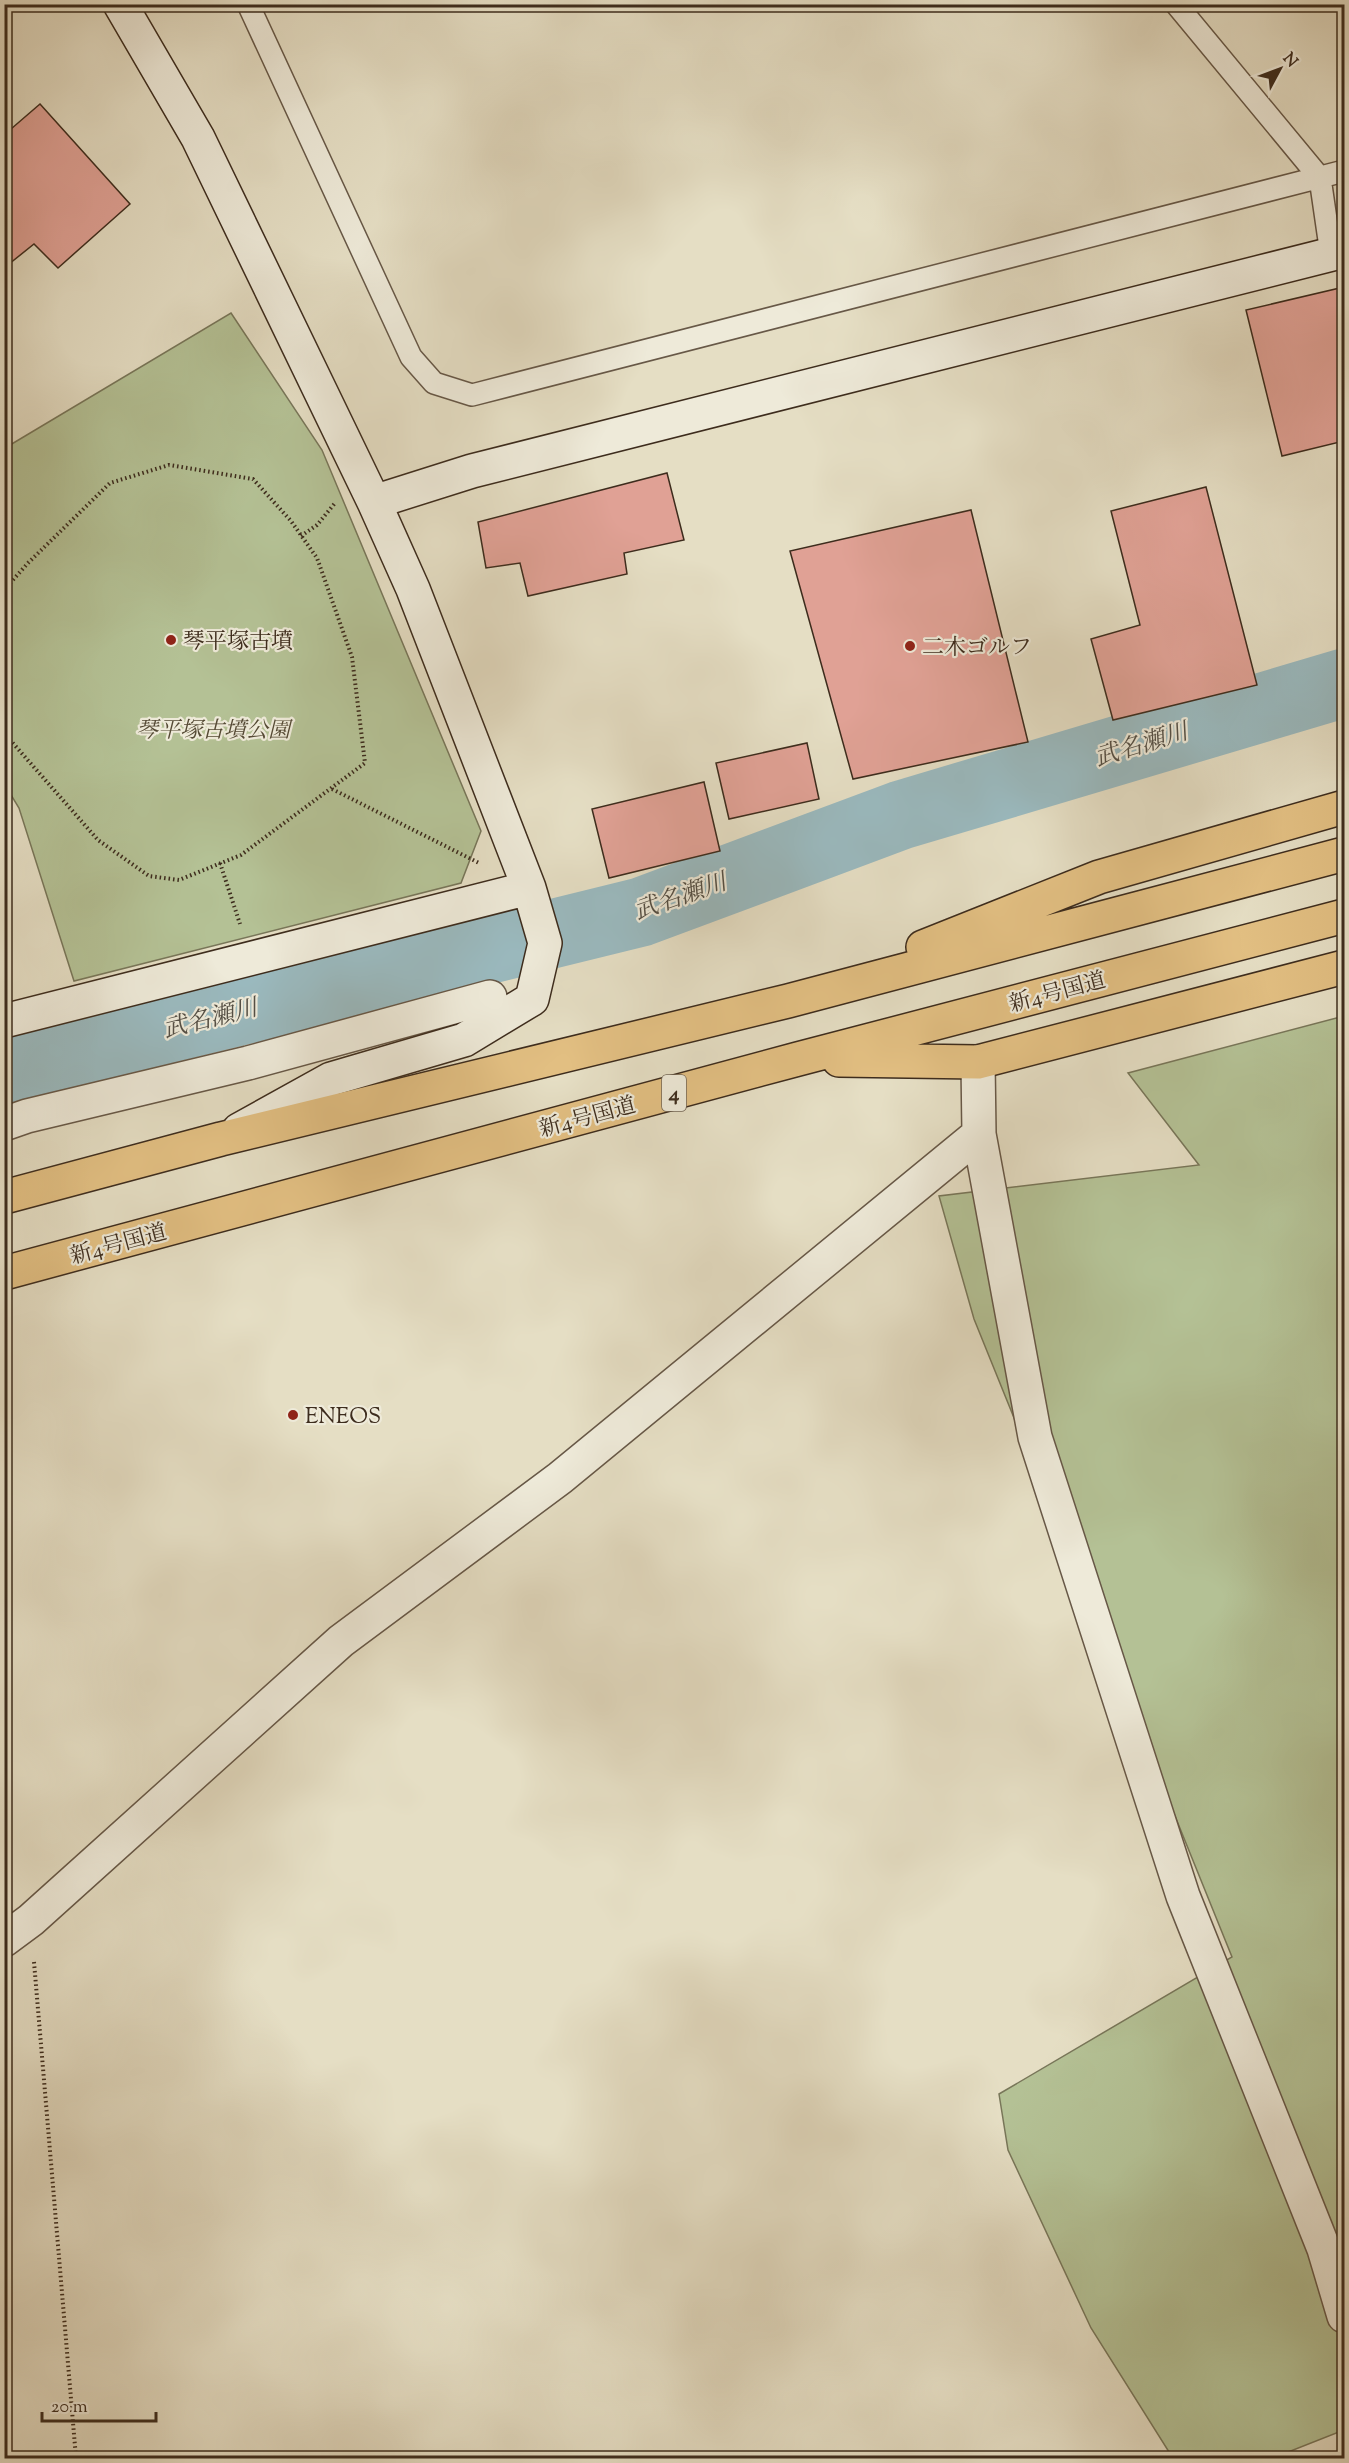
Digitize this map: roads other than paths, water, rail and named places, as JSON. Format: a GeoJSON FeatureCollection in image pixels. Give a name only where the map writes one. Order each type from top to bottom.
{"type":"FeatureCollection","features":[{"type":"Feature","properties":{"kind":"highway"},"geometry":{"type":"LineString","coordinates":[[788,1001],[1099,877],[1344,807]]}},
{"type":"Feature","properties":{"kind":"highway"},"geometry":{"type":"LineString","coordinates":[[4,1197],[221,1139],[788,1001],[1344,854]]}},
{"type":"Feature","properties":{"kind":"highway","name":"新4号国道"},"geometry":{"type":"LineString","coordinates":[[4,1273],[798,1059],[1344,916]]}},
{"type":"Feature","properties":{"kind":"highway"},"geometry":{"type":"LineString","coordinates":[[798,1059],[978,1062],[1344,967]]}},
{"type":"Feature","properties":{"kind":"street"},"geometry":{"type":"LineString","coordinates":[[120,4],[198,138],[374,502],[413,589],[529,888],[545,943],[532,999],[464,1040],[331,1079],[221,1139]]}},
{"type":"Feature","properties":{"kind":"street"},"geometry":{"type":"LineString","coordinates":[[374,502],[495,465],[1338,252]]}},
{"type":"Feature","properties":{"kind":"street"},"geometry":{"type":"LineString","coordinates":[[4,1021],[529,888]]}},
{"type":"Feature","properties":{"kind":"street"},"geometry":{"type":"LineString","coordinates":[[4,1124],[27,1116],[248,1063],[490,997]]}},
{"type":"Feature","properties":{"kind":"street"},"geometry":{"type":"LineString","coordinates":[[978,1062],[979,1134],[1035,1437],[1183,1896],[1324,2248],[1344,2316]]}},
{"type":"Feature","properties":{"kind":"street"},"geometry":{"type":"LineString","coordinates":[[4,1940],[31,1920],[341,1641],[560,1478],[979,1134]]}},
{"type":"Feature","properties":{"kind":"lane"},"geometry":{"type":"LineString","coordinates":[[248,4],[411,357],[434,383],[472,395],[1344,171]]}},
{"type":"Feature","properties":{"kind":"lane"},"geometry":{"type":"LineString","coordinates":[[1176,4],[1320,178],[1338,252]]}},
{"type":"Feature","properties":{"kind":"waterway","name":"武名瀬川"},"geometry":{"type":"LineString","coordinates":[[4,1069],[641,912],[901,815],[1344,683]]}},
{"type":"Feature","properties":{"kind":"place","name":"琴平塚古墳"},"geometry":{"type":"Point","coordinates":[171,640]}},
{"type":"Feature","properties":{"kind":"place","name":"二木ゴルフ"},"geometry":{"type":"Point","coordinates":[910,646]}},
{"type":"Feature","properties":{"kind":"place","name":"ENEOS"},"geometry":{"type":"Point","coordinates":[293,1415]}},
{"type":"Feature","properties":{"kind":"park label","name":"琴平塚古墳公園"},"geometry":{"type":"Point","coordinates":[213,729]}}]}
